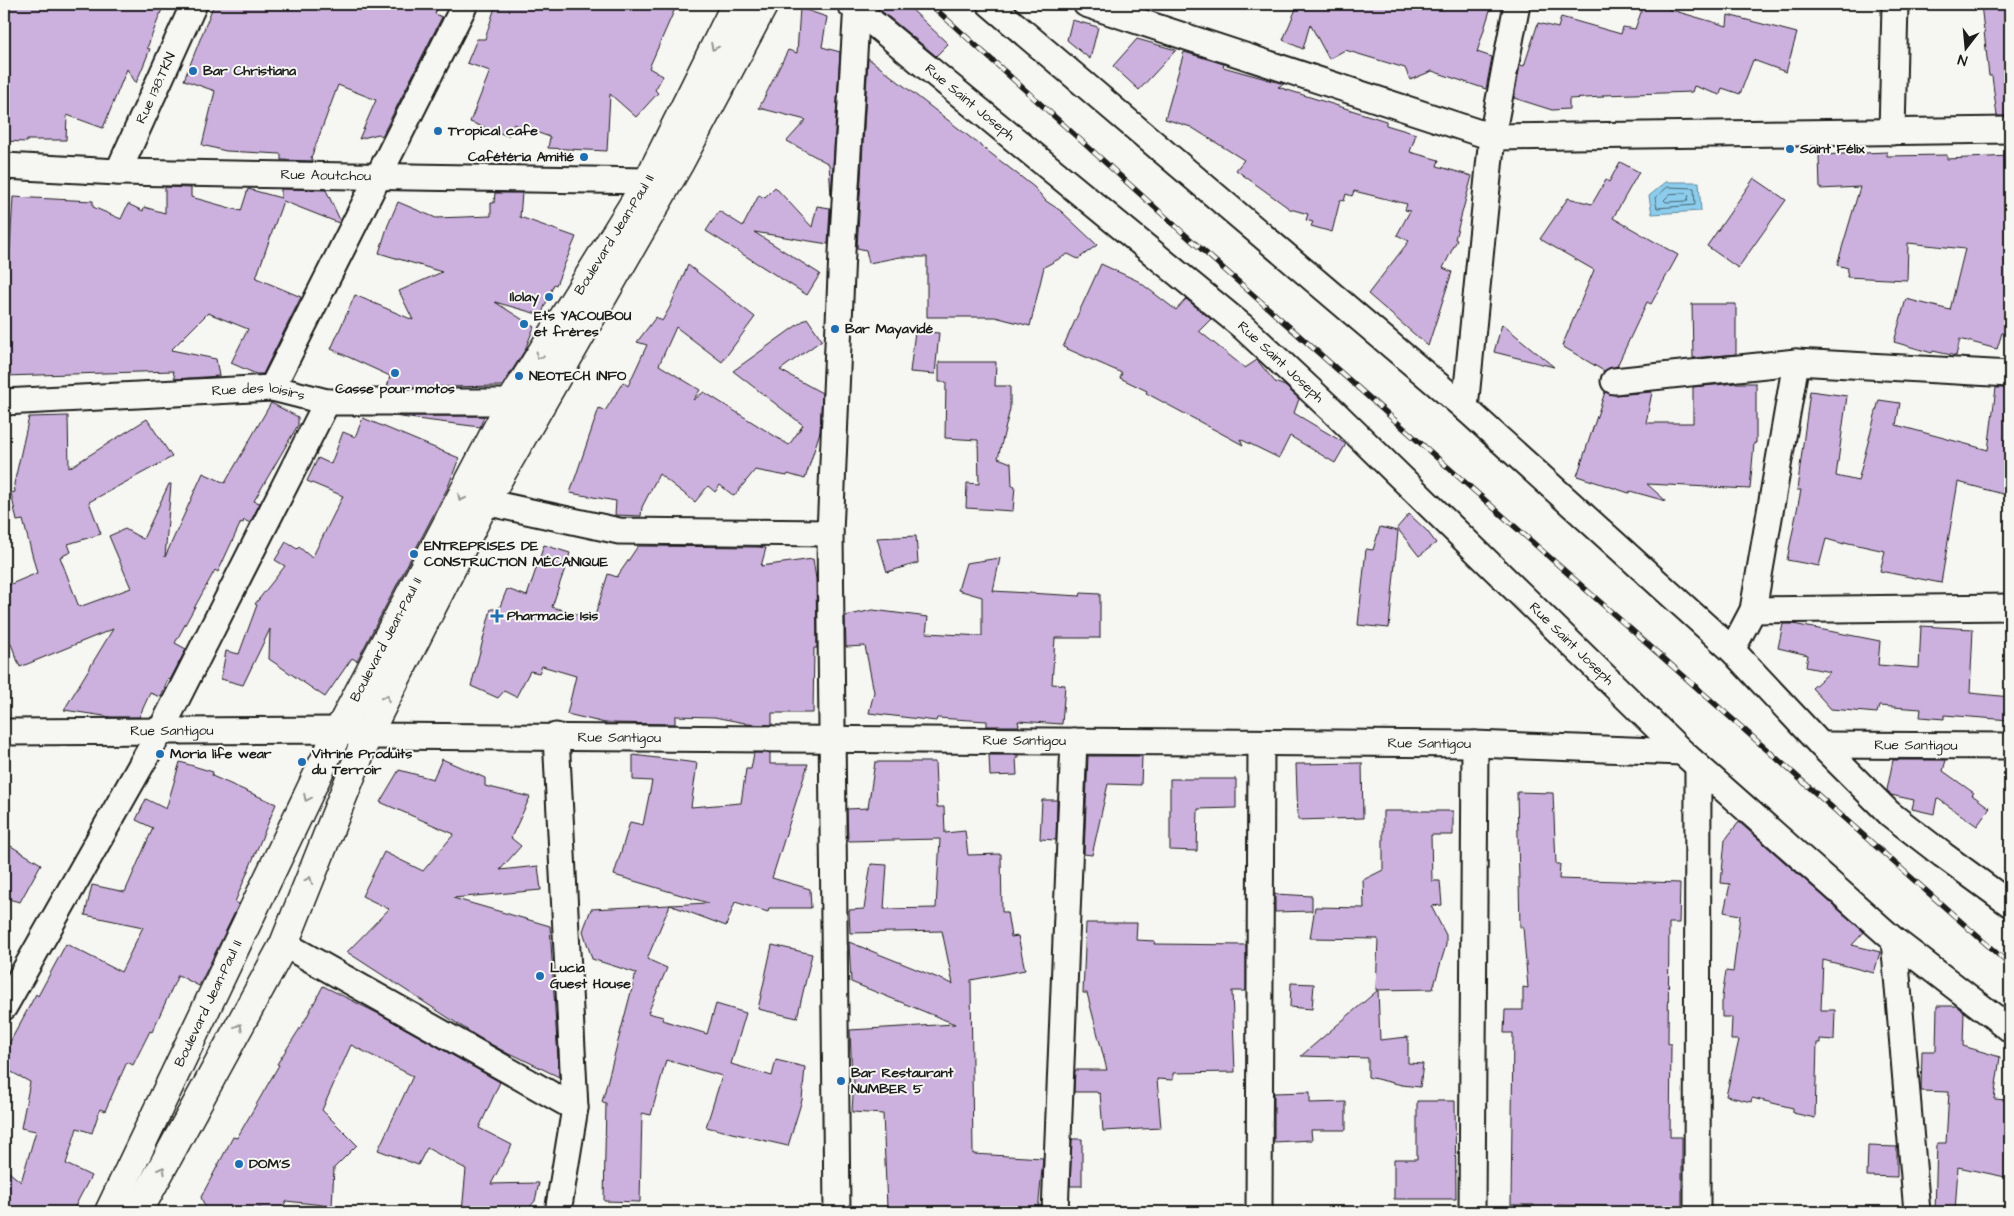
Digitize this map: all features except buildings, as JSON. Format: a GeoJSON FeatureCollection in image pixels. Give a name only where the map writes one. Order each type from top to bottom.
{"type":"FeatureCollection","features":[{"type":"Feature","properties":{"kind":"main road","name":"Boulevard Jean-Paul II"},"geometry":{"type":"LineString","coordinates":[[108,1212],[339,730],[511,402],[648,181],[736,4]]}},
{"type":"Feature","properties":{"kind":"main road","name":"Boulevard Jean-Paul II"},"geometry":{"type":"LineString","coordinates":[[138,1212],[284,944],[367,736],[485,502],[680,162],[764,4]]}},
{"type":"Feature","properties":{"kind":"street","name":"Rue 138.TKN"},"geometry":{"type":"LineString","coordinates":[[118,172],[194,4]]}},
{"type":"Feature","properties":{"kind":"street"},"geometry":{"type":"LineString","coordinates":[[272,388],[465,4]]}},
{"type":"Feature","properties":{"kind":"street"},"geometry":{"type":"LineString","coordinates":[[990,4],[1465,408],[1732,650],[1821,745],[1890,814],[1942,855],[2010,904]]}},
{"type":"Feature","properties":{"kind":"street"},"geometry":{"type":"LineString","coordinates":[[1086,4],[1492,137],[2010,130]]}},
{"type":"Feature","properties":{"kind":"street"},"geometry":{"type":"LineString","coordinates":[[1465,408],[1492,137],[1517,4]]}},
{"type":"Feature","properties":{"kind":"street"},"geometry":{"type":"LineString","coordinates":[[1892,132],[1894,4]]}},
{"type":"Feature","properties":{"kind":"street"},"geometry":{"type":"LineString","coordinates":[[837,1212],[834,738],[830,533],[854,5]]}},
{"type":"Feature","properties":{"kind":"street","name":"Rue Saint Joseph"},"geometry":{"type":"LineString","coordinates":[[854,5],[1243,327],[1334,412],[1690,759],[1894,940],[2010,1029]]}},
{"type":"Feature","properties":{"kind":"street","name":"Rue Aoutchou"},"geometry":{"type":"LineString","coordinates":[[4,166],[118,172],[648,181]]}},
{"type":"Feature","properties":{"kind":"street"},"geometry":{"type":"LineString","coordinates":[[1732,650],[1753,610],[1796,362]]}},
{"type":"Feature","properties":{"kind":"street"},"geometry":{"type":"LineString","coordinates":[[1614,382],[1796,362],[2010,374]]}},
{"type":"Feature","properties":{"kind":"street","name":"Rue des loisirs"},"geometry":{"type":"LineString","coordinates":[[4,402],[272,388],[327,402],[511,402]]}},
{"type":"Feature","properties":{"kind":"street"},"geometry":{"type":"LineString","coordinates":[[4,1007],[161,730],[327,402]]}},
{"type":"Feature","properties":{"kind":"street"},"geometry":{"type":"LineString","coordinates":[[485,502],[619,531],[830,533]]}},
{"type":"Feature","properties":{"kind":"street"},"geometry":{"type":"LineString","coordinates":[[1753,610],[2010,607]]}},
{"type":"Feature","properties":{"kind":"street","name":"Rue Santigou"},"geometry":{"type":"LineString","coordinates":[[4,732],[339,730],[367,736],[1475,744],[1690,759]]}},
{"type":"Feature","properties":{"kind":"street"},"geometry":{"type":"LineString","coordinates":[[556,736],[575,1108],[558,1212]]}},
{"type":"Feature","properties":{"kind":"street"},"geometry":{"type":"LineString","coordinates":[[1056,1212],[1074,741]]}},
{"type":"Feature","properties":{"kind":"street"},"geometry":{"type":"LineString","coordinates":[[1258,1212],[1261,743]]}},
{"type":"Feature","properties":{"kind":"street"},"geometry":{"type":"LineString","coordinates":[[1472,1212],[1475,744]]}},
{"type":"Feature","properties":{"kind":"street","name":"Rue Santigou"},"geometry":{"type":"LineString","coordinates":[[1821,745],[2010,746]]}},
{"type":"Feature","properties":{"kind":"street"},"geometry":{"type":"LineString","coordinates":[[1690,759],[1697,1212]]}},
{"type":"Feature","properties":{"kind":"street"},"geometry":{"type":"LineString","coordinates":[[1894,940],[1917,1212]]}},
{"type":"Feature","properties":{"kind":"street"},"geometry":{"type":"LineString","coordinates":[[284,944],[575,1108]]}},
{"type":"Feature","properties":{"kind":"water"},"geometry":{"type":"Polygon","coordinates":[[[1666,182],[1699,182],[1701,211],[1652,214],[1649,196],[1666,182]]]}},
{"type":"Feature","properties":{"kind":"railway"},"geometry":{"type":"LineString","coordinates":[[930,4],[1181,231],[2010,965]]}},
{"type":"Feature","properties":{"kind":"place","name":"Bar Christiana"},"geometry":{"type":"Point","coordinates":[193,71]}},
{"type":"Feature","properties":{"kind":"place","name":"Tropical cafe"},"geometry":{"type":"Point","coordinates":[438,131]}},
{"type":"Feature","properties":{"kind":"place","name":"Saint Félix"},"geometry":{"type":"Point","coordinates":[1790,149]}},
{"type":"Feature","properties":{"kind":"place","name":"Cafétéria Amitié"},"geometry":{"type":"Point","coordinates":[584,157]}},
{"type":"Feature","properties":{"kind":"place","name":"Ilolay"},"geometry":{"type":"Point","coordinates":[549,297]}},
{"type":"Feature","properties":{"kind":"place","name":"Ets YACOUBOU et frères"},"geometry":{"type":"Point","coordinates":[524,324]}},
{"type":"Feature","properties":{"kind":"place","name":"Bar Mayavidé"},"geometry":{"type":"Point","coordinates":[835,329]}},
{"type":"Feature","properties":{"kind":"place","name":"Casse pour motos"},"geometry":{"type":"Point","coordinates":[395,373]}},
{"type":"Feature","properties":{"kind":"place","name":"NEOTECH INFO"},"geometry":{"type":"Point","coordinates":[519,376]}},
{"type":"Feature","properties":{"kind":"place","name":"ENTREPRISES DE CONSTRUCTION MÉCANIQUE"},"geometry":{"type":"Point","coordinates":[414,554]}},
{"type":"Feature","properties":{"kind":"place","name":"Pharmacie Isis"},"geometry":{"type":"Point","coordinates":[497,616]}},
{"type":"Feature","properties":{"kind":"place","name":"Moria life wear"},"geometry":{"type":"Point","coordinates":[160,754]}},
{"type":"Feature","properties":{"kind":"place","name":"Vitrine Produits du Terroir"},"geometry":{"type":"Point","coordinates":[302,762]}},
{"type":"Feature","properties":{"kind":"place","name":"Lucia Guest House"},"geometry":{"type":"Point","coordinates":[540,976]}},
{"type":"Feature","properties":{"kind":"place","name":"Bar Restaurant NUMBER 5"},"geometry":{"type":"Point","coordinates":[841,1081]}},
{"type":"Feature","properties":{"kind":"place","name":"DOM'S"},"geometry":{"type":"Point","coordinates":[239,1164]}}]}
